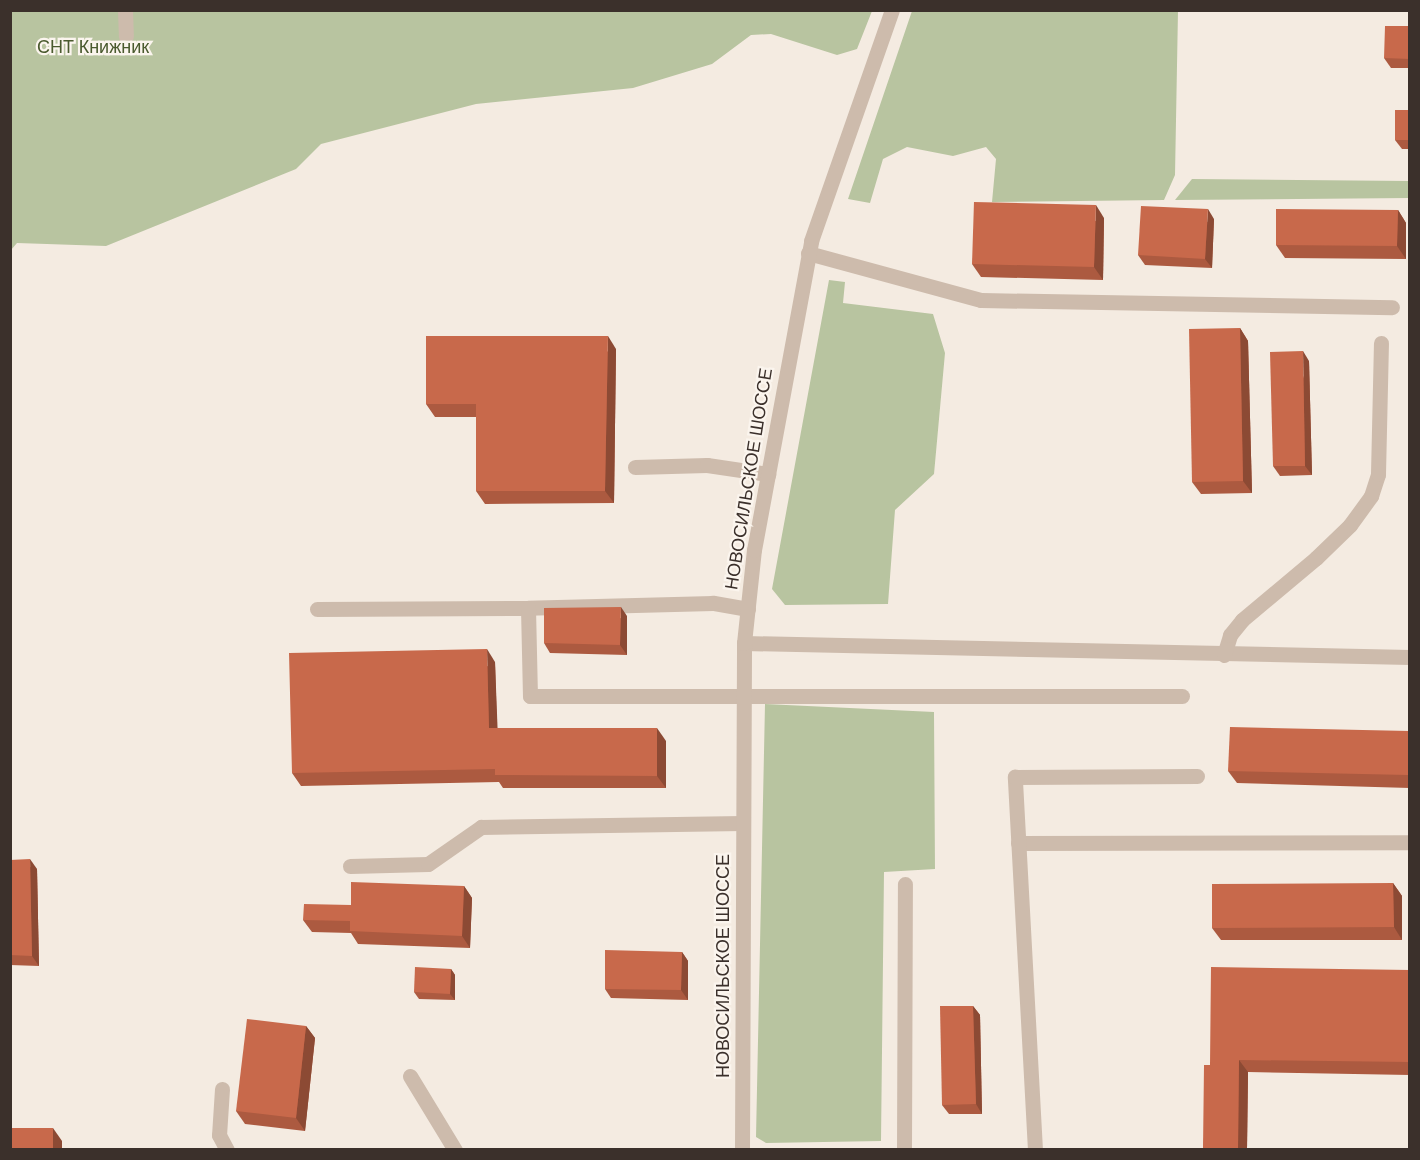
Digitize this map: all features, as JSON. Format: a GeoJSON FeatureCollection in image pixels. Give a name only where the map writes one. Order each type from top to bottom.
{"type":"FeatureCollection","features":[{"type":"Feature","properties":{"kind":"street"},"geometry":{"type":"LineString","coordinates":[[125,10],[126,36]]}},
{"type":"Feature","properties":{"kind":"street","name":"НОВОСИЛЬСКОЕ ШОССЕ"},"geometry":{"type":"LineString","coordinates":[[742,1149],[744,643],[748,609],[768,474],[808,253],[892,10]]}},
{"type":"Feature","properties":{"kind":"street"},"geometry":{"type":"LineString","coordinates":[[808,253],[981,300],[1392,307]]}},
{"type":"Feature","properties":{"kind":"street"},"geometry":{"type":"LineString","coordinates":[[1224,655],[1230,635],[1242,620],[1316,558],[1371,496],[1378,474],[1381,343]]}},
{"type":"Feature","properties":{"kind":"street"},"geometry":{"type":"LineString","coordinates":[[635,467],[707,465],[768,474]]}},
{"type":"Feature","properties":{"kind":"street"},"geometry":{"type":"LineString","coordinates":[[317,609],[528,608],[713,603],[748,609]]}},
{"type":"Feature","properties":{"kind":"street"},"geometry":{"type":"LineString","coordinates":[[528,608],[530,696],[1182,696]]}},
{"type":"Feature","properties":{"kind":"street"},"geometry":{"type":"LineString","coordinates":[[744,643],[1224,655],[1410,657]]}},
{"type":"Feature","properties":{"kind":"street"},"geometry":{"type":"LineString","coordinates":[[1035,1149],[1015,777],[1197,776]]}},
{"type":"Feature","properties":{"kind":"street"},"geometry":{"type":"LineString","coordinates":[[350,866],[428,864],[481,826],[743,823]]}},
{"type":"Feature","properties":{"kind":"street"},"geometry":{"type":"LineString","coordinates":[[1018,843],[1410,842]]}},
{"type":"Feature","properties":{"kind":"street"},"geometry":{"type":"LineString","coordinates":[[904,1149],[905,884]]}},
{"type":"Feature","properties":{"kind":"street"},"geometry":{"type":"LineString","coordinates":[[410,1076],[455,1149]]}},
{"type":"Feature","properties":{"kind":"street"},"geometry":{"type":"LineString","coordinates":[[222,1089],[219,1135],[227,1149]]}},
{"type":"Feature","properties":{"kind":"green space","name":"СНТ Книжник"},"geometry":{"type":"Polygon","coordinates":[[[11,11],[872,11],[857,49],[837,55],[771,34],[751,35],[712,64],[633,88],[476,104],[321,144],[296,169],[106,246],[17,243],[11,250],[11,11]]]}},
{"type":"Feature","properties":{"kind":"green space"},"geometry":{"type":"Polygon","coordinates":[[[912,11],[1178,11],[1175,175],[1164,200],[992,202],[996,159],[986,147],[953,156],[907,147],[883,159],[870,203],[848,199],[912,11]]]}},
{"type":"Feature","properties":{"kind":"green space"},"geometry":{"type":"Polygon","coordinates":[[[1192,179],[1409,181],[1409,198],[1175,200],[1192,179]]]}},
{"type":"Feature","properties":{"kind":"green space"},"geometry":{"type":"Polygon","coordinates":[[[829,280],[845,282],[843,303],[933,314],[945,353],[934,474],[895,510],[888,604],[785,605],[772,589],[829,280]]]}},
{"type":"Feature","properties":{"kind":"green space"},"geometry":{"type":"Polygon","coordinates":[[[765,704],[934,712],[935,869],[884,872],[881,1141],[766,1143],[756,1137],[765,704]]]}},
{"type":"Feature","properties":{"kind":"building"},"geometry":{"type":"Polygon","coordinates":[[[1385,26],[1410,26],[1410,59],[1384,58],[1385,26]]]}},
{"type":"Feature","properties":{"kind":"building"},"geometry":{"type":"Polygon","coordinates":[[[1395,110],[1410,110],[1410,140],[1395,140],[1395,110]]]}},
{"type":"Feature","properties":{"kind":"building"},"geometry":{"type":"Polygon","coordinates":[[[974,202],[1096,205],[1094,267],[972,264],[974,202]]]}},
{"type":"Feature","properties":{"kind":"building"},"geometry":{"type":"Polygon","coordinates":[[[1141,206],[1208,209],[1205,259],[1138,255],[1141,206]]]}},
{"type":"Feature","properties":{"kind":"building"},"geometry":{"type":"Polygon","coordinates":[[[1276,209],[1398,210],[1397,246],[1276,245],[1276,209]]]}},
{"type":"Feature","properties":{"kind":"building"},"geometry":{"type":"Polygon","coordinates":[[[1240,328],[1243,481],[1192,482],[1189,329],[1240,328]]]}},
{"type":"Feature","properties":{"kind":"building"},"geometry":{"type":"Polygon","coordinates":[[[426,336],[608,336],[605,491],[476,491],[476,404],[426,404],[426,336]]]}},
{"type":"Feature","properties":{"kind":"building"},"geometry":{"type":"Polygon","coordinates":[[[1303,351],[1305,466],[1273,466],[1270,352],[1303,351]]]}},
{"type":"Feature","properties":{"kind":"building"},"geometry":{"type":"Polygon","coordinates":[[[621,607],[620,645],[544,643],[544,608],[621,607]]]}},
{"type":"Feature","properties":{"kind":"building"},"geometry":{"type":"Polygon","coordinates":[[[487,649],[489,728],[657,728],[657,776],[495,775],[495,769],[292,773],[289,653],[487,649]]]}},
{"type":"Feature","properties":{"kind":"building"},"geometry":{"type":"Polygon","coordinates":[[[1230,727],[1409,731],[1408,775],[1228,771],[1230,727]]]}},
{"type":"Feature","properties":{"kind":"building"},"geometry":{"type":"Polygon","coordinates":[[[30,859],[32,956],[10,955],[10,860],[30,859]]]}},
{"type":"Feature","properties":{"kind":"building"},"geometry":{"type":"Polygon","coordinates":[[[351,882],[464,886],[462,936],[350,931],[350,921],[303,920],[304,904],[351,905],[351,882]]]}},
{"type":"Feature","properties":{"kind":"building"},"geometry":{"type":"Polygon","coordinates":[[[1393,883],[1394,927],[1212,928],[1212,884],[1393,883]]]}},
{"type":"Feature","properties":{"kind":"building"},"geometry":{"type":"Polygon","coordinates":[[[605,950],[682,952],[681,990],[605,989],[605,950]]]}},
{"type":"Feature","properties":{"kind":"building"},"geometry":{"type":"Polygon","coordinates":[[[415,967],[451,969],[450,994],[414,992],[415,967]]]}},
{"type":"Feature","properties":{"kind":"building"},"geometry":{"type":"Polygon","coordinates":[[[1211,967],[1410,970],[1410,1062],[1239,1060],[1238,1149],[1203,1149],[1204,1065],[1210,1065],[1211,967]]]}},
{"type":"Feature","properties":{"kind":"building"},"geometry":{"type":"Polygon","coordinates":[[[940,1006],[973,1006],[976,1104],[942,1105],[940,1006]]]}},
{"type":"Feature","properties":{"kind":"building"},"geometry":{"type":"Polygon","coordinates":[[[247,1019],[306,1026],[296,1118],[236,1111],[247,1019]]]}},
{"type":"Feature","properties":{"kind":"building"},"geometry":{"type":"Polygon","coordinates":[[[10,1128],[53,1128],[53,1149],[10,1149],[10,1128]]]}}]}
